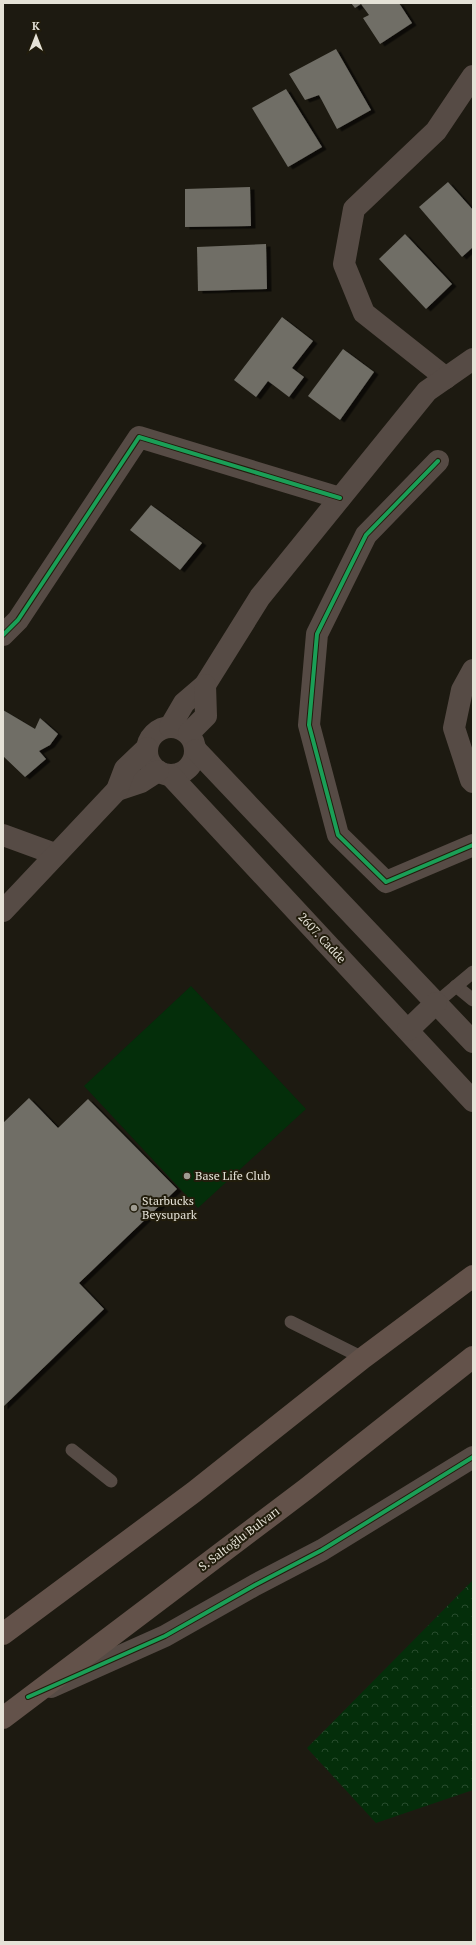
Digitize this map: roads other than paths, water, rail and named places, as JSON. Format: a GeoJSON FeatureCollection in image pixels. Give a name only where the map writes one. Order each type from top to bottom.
{"type":"FeatureCollection","features":[{"type":"Feature","properties":{"kind":"main road"},"geometry":{"type":"LineString","coordinates":[[3,1634],[194,1492],[363,1358],[473,1276]]}},
{"type":"Feature","properties":{"kind":"main road","name":"S. Saltoğlu Bulvarı"},"geometry":{"type":"LineString","coordinates":[[3,1718],[28,1697],[306,1489],[473,1357]]}},
{"type":"Feature","properties":{"kind":"street"},"geometry":{"type":"LineString","coordinates":[[446,378],[364,313],[344,264],[354,209],[436,131],[473,76]]}},
{"type":"Feature","properties":{"kind":"street"},"geometry":{"type":"LineString","coordinates":[[185,737],[206,716],[205,685],[260,597],[427,391],[473,359]]}},
{"type":"Feature","properties":{"kind":"street"},"geometry":{"type":"LineString","coordinates":[[3,635],[18,620],[139,438],[340,498]]}},
{"type":"Feature","properties":{"kind":"street"},"geometry":{"type":"LineString","coordinates":[[438,461],[366,535],[317,634],[309,725],[338,835],[386,882],[473,845]]}},
{"type":"Feature","properties":{"kind":"street"},"geometry":{"type":"LineString","coordinates":[[473,670],[462,690],[454,728],[471,780],[473,782]]}},
{"type":"Feature","properties":{"kind":"street"},"geometry":{"type":"LineString","coordinates":[[3,911],[55,854],[117,790],[124,769],[147,748],[152,736],[164,728],[185,737],[473,1042]]}},
{"type":"Feature","properties":{"kind":"street"},"geometry":{"type":"LineString","coordinates":[[117,790],[164,773],[186,771],[195,758],[185,737]]}},
{"type":"Feature","properties":{"kind":"street"},"geometry":{"type":"LineString","coordinates":[[147,748],[150,761],[164,773]]}},
{"type":"Feature","properties":{"kind":"street","name":"2607. Cadde"},"geometry":{"type":"LineString","coordinates":[[164,773],[408,1030],[473,1101]]}},
{"type":"Feature","properties":{"kind":"street"},"geometry":{"type":"LineString","coordinates":[[3,835],[55,854]]}},
{"type":"Feature","properties":{"kind":"street"},"geometry":{"type":"LineString","coordinates":[[408,1030],[436,1003]]}},
{"type":"Feature","properties":{"kind":"street"},"geometry":{"type":"LineString","coordinates":[[28,1697],[165,1636],[255,1585],[322,1550],[473,1457]]}},
{"type":"Feature","properties":{"kind":"lane"},"geometry":{"type":"LineString","coordinates":[[436,1003],[473,972]]}},
{"type":"Feature","properties":{"kind":"lane"},"geometry":{"type":"LineString","coordinates":[[456,986],[473,1000]]}},
{"type":"Feature","properties":{"kind":"lane"},"geometry":{"type":"LineString","coordinates":[[291,1322],[363,1358]]}},
{"type":"Feature","properties":{"kind":"lane"},"geometry":{"type":"LineString","coordinates":[[72,1450],[111,1481]]}},
{"type":"Feature","properties":{"kind":"place","name":"Base Life Club"},"geometry":{"type":"Point","coordinates":[187,1176]}},
{"type":"Feature","properties":{"kind":"place","name":"Starbucks Beysupark"},"geometry":{"type":"Point","coordinates":[134,1208]}}]}
